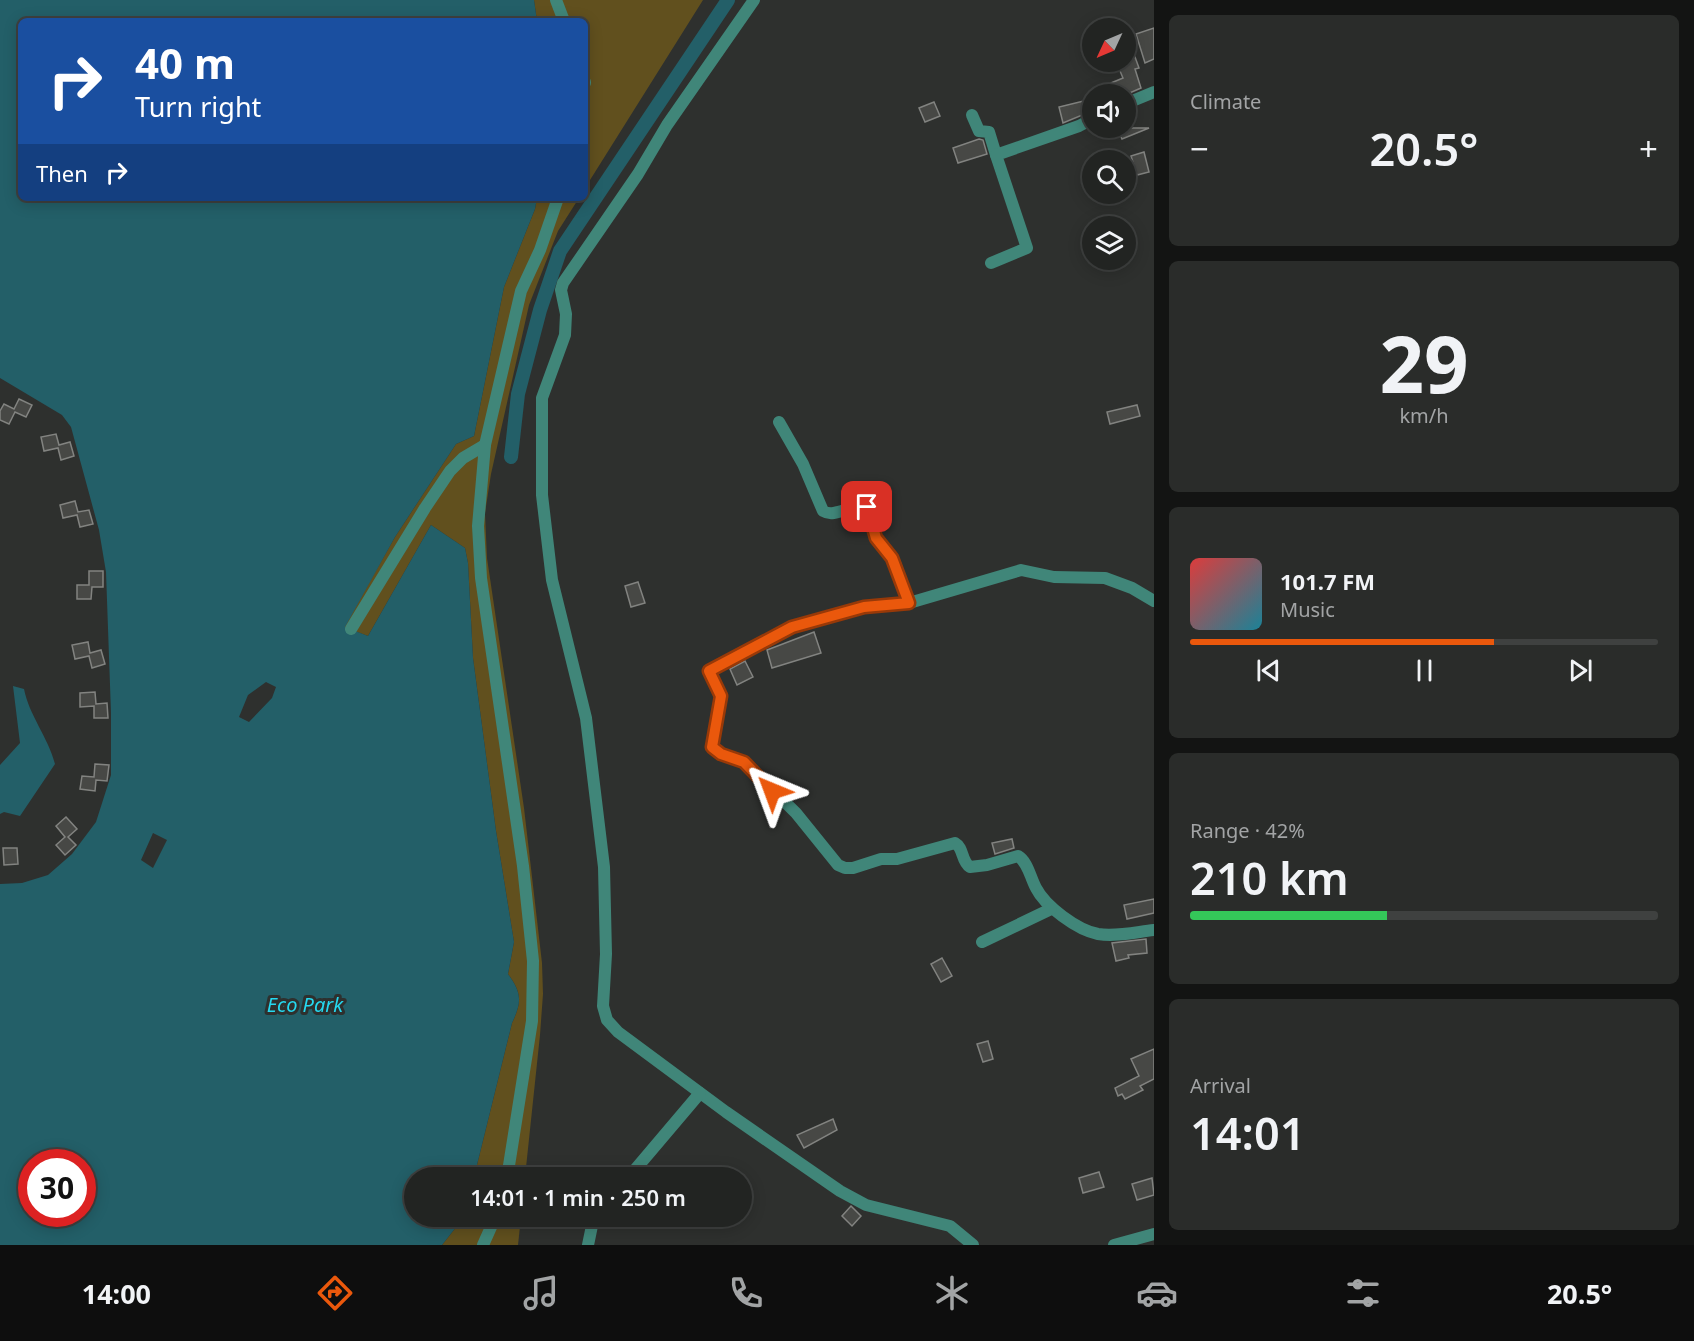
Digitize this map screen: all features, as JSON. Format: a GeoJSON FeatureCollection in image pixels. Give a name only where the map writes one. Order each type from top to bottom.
{"type":"FeatureCollection","features":[{"type":"Feature","properties":{"kind":"street"},"geometry":{"type":"LineString","coordinates":[[556,0],[563,18]]}},
{"type":"Feature","properties":{"kind":"street"},"geometry":{"type":"LineString","coordinates":[[754,0],[667,125],[638,174],[563,283],[561,290],[566,314],[565,335],[542,398],[543,495],[550,567],[586,718],[599,814],[604,867],[606,943],[603,1006],[607,1020],[618,1032],[700,1093],[840,1191],[866,1205],[950,1226],[973,1245]]}},
{"type":"Feature","properties":{"kind":"street"},"geometry":{"type":"LineString","coordinates":[[1136,99],[1154,92]]}},
{"type":"Feature","properties":{"kind":"street"},"geometry":{"type":"LineString","coordinates":[[972,115],[979,131],[989,132],[1027,248],[991,263]]}},
{"type":"Feature","properties":{"kind":"street"},"geometry":{"type":"LineString","coordinates":[[996,155],[1082,124]]}},
{"type":"Feature","properties":{"kind":"street"},"geometry":{"type":"LineString","coordinates":[[509,1167],[532,1021],[532,961],[523,866],[481,578],[477,526],[485,445],[521,291],[540,250],[557,201]]}},
{"type":"Feature","properties":{"kind":"street"},"geometry":{"type":"LineString","coordinates":[[779,422],[803,464],[822,511],[829,514],[861,506],[867,507],[876,538],[892,558],[909,603]]}},
{"type":"Feature","properties":{"kind":"street"},"geometry":{"type":"LineString","coordinates":[[351,629],[424,508],[450,471],[463,458],[485,445]]}},
{"type":"Feature","properties":{"kind":"street"},"geometry":{"type":"LineString","coordinates":[[1154,601],[1132,588],[1105,578],[1054,577],[1021,570],[909,603],[864,607],[792,627],[709,671],[721,696],[712,747],[721,754],[744,762],[796,813],[838,865],[853,868],[881,859],[897,859],[956,843],[964,862],[970,867],[987,865],[1018,856],[1025,862],[1037,890],[1051,909],[1096,934],[1154,930]]}},
{"type":"Feature","properties":{"kind":"street"},"geometry":{"type":"LineString","coordinates":[[982,942],[1051,909]]}},
{"type":"Feature","properties":{"kind":"street"},"geometry":{"type":"LineString","coordinates":[[637,1167],[700,1093]]}},
{"type":"Feature","properties":{"kind":"street"},"geometry":{"type":"LineString","coordinates":[[483,1245],[491,1227]]}},
{"type":"Feature","properties":{"kind":"street"},"geometry":{"type":"LineString","coordinates":[[588,1245],[592,1227]]}},
{"type":"Feature","properties":{"kind":"street"},"geometry":{"type":"LineString","coordinates":[[1114,1245],[1154,1234]]}},
{"type":"Feature","properties":{"kind":"shaded area"},"geometry":{"type":"Polygon","coordinates":[[[534,0],[703,0],[588,183],[588,18],[537,18],[534,0]]]}},
{"type":"Feature","properties":{"kind":"shaded area"},"geometry":{"type":"Polygon","coordinates":[[[536,201],[577,201],[558,231],[529,305],[491,474],[485,513],[487,558],[524,808],[542,963],[543,994],[526,1167],[476,1167],[519,998],[516,987],[508,974],[514,942],[496,831],[473,658],[468,563],[465,548],[431,525],[368,636],[344,627],[395,537],[456,444],[474,436],[504,287],[536,201]]]}},
{"type":"Feature","properties":{"kind":"shaded area"},"geometry":{"type":"Polygon","coordinates":[[[456,1227],[520,1227],[518,1245],[442,1245],[456,1227]]]}},
{"type":"Feature","properties":{"kind":"water","name":"Eco Park"},"geometry":{"type":"Polygon","coordinates":[[[0,0],[534,0],[537,18],[18,18],[18,201],[536,201],[504,287],[474,436],[456,444],[395,537],[345,627],[368,636],[431,525],[465,548],[468,563],[473,658],[496,831],[514,942],[508,974],[518,992],[519,1003],[476,1167],[404,1167],[404,1227],[456,1227],[442,1245],[0,1245],[0,884],[22,883],[48,875],[72,854],[96,822],[111,775],[106,572],[99,530],[71,427],[62,415],[0,378],[0,0]],[[266,682],[248,695],[239,717],[249,722],[272,698],[276,687],[266,682]],[[153,833],[141,860],[153,868],[167,840],[153,833]]]}},
{"type":"Feature","properties":{"kind":"water"},"geometry":{"type":"Polygon","coordinates":[[[13,686],[24,689],[26,699],[55,764],[20,816],[4,812],[0,814],[0,765],[20,743],[13,686]]]}},
{"type":"Feature","properties":{"kind":"building"},"geometry":{"type":"Polygon","coordinates":[[[1154,28],[1154,59],[1145,63],[1136,34],[1154,28]]]}},
{"type":"Feature","properties":{"kind":"building"},"geometry":{"type":"Polygon","coordinates":[[[1120,72],[1136,72],[1141,88],[1136,90],[1136,84],[1111,84],[1123,78],[1120,72]]]}},
{"type":"Feature","properties":{"kind":"building"},"geometry":{"type":"Polygon","coordinates":[[[1082,101],[1082,115],[1063,123],[1059,107],[1082,101]]]}},
{"type":"Feature","properties":{"kind":"building"},"geometry":{"type":"Polygon","coordinates":[[[934,102],[940,116],[925,122],[919,108],[934,102]]]}},
{"type":"Feature","properties":{"kind":"building"},"geometry":{"type":"Polygon","coordinates":[[[1136,128],[1149,128],[1136,133],[1136,128]]]}},
{"type":"Feature","properties":{"kind":"building"},"geometry":{"type":"Polygon","coordinates":[[[979,139],[983,140],[987,154],[958,163],[953,148],[979,139]]]}},
{"type":"Feature","properties":{"kind":"building"},"geometry":{"type":"Polygon","coordinates":[[[1144,152],[1149,172],[1137,175],[1136,154],[1144,152]]]}},
{"type":"Feature","properties":{"kind":"building"},"geometry":{"type":"Polygon","coordinates":[[[19,399],[32,405],[26,417],[15,412],[9,424],[0,420],[0,411],[4,404],[14,409],[19,399]]]}},
{"type":"Feature","properties":{"kind":"building"},"geometry":{"type":"Polygon","coordinates":[[[1137,405],[1140,416],[1110,424],[1107,412],[1137,405]]]}},
{"type":"Feature","properties":{"kind":"building"},"geometry":{"type":"Polygon","coordinates":[[[56,434],[59,445],[70,442],[74,456],[61,460],[58,448],[44,451],[41,437],[56,434]]]}},
{"type":"Feature","properties":{"kind":"building"},"geometry":{"type":"Polygon","coordinates":[[[75,501],[78,512],[89,510],[93,524],[80,527],[77,515],[63,518],[60,505],[75,501]]]}},
{"type":"Feature","properties":{"kind":"building"},"geometry":{"type":"Polygon","coordinates":[[[89,571],[103,571],[103,587],[92,587],[91,599],[77,599],[77,585],[89,585],[89,571]]]}},
{"type":"Feature","properties":{"kind":"building"},"geometry":{"type":"Polygon","coordinates":[[[638,582],[645,603],[631,607],[625,586],[638,582]]]}},
{"type":"Feature","properties":{"kind":"building"},"geometry":{"type":"Polygon","coordinates":[[[814,632],[821,653],[772,668],[767,650],[814,632]]]}},
{"type":"Feature","properties":{"kind":"building"},"geometry":{"type":"Polygon","coordinates":[[[88,642],[90,653],[101,650],[105,664],[92,668],[89,656],[75,659],[72,645],[88,642]]]}},
{"type":"Feature","properties":{"kind":"building"},"geometry":{"type":"Polygon","coordinates":[[[745,661],[753,677],[737,685],[730,669],[745,661]]]}},
{"type":"Feature","properties":{"kind":"building"},"geometry":{"type":"Polygon","coordinates":[[[95,692],[96,704],[107,703],[108,718],[94,718],[94,706],[80,707],[80,693],[95,692]]]}},
{"type":"Feature","properties":{"kind":"building"},"geometry":{"type":"Polygon","coordinates":[[[95,764],[109,765],[107,781],[96,780],[95,791],[80,789],[82,776],[94,777],[95,764]]]}},
{"type":"Feature","properties":{"kind":"building"},"geometry":{"type":"Polygon","coordinates":[[[66,817],[77,829],[68,837],[76,845],[65,855],[56,845],[65,837],[56,826],[66,817]]]}},
{"type":"Feature","properties":{"kind":"building"},"geometry":{"type":"Polygon","coordinates":[[[1012,839],[1014,848],[995,854],[992,843],[1012,839]]]}},
{"type":"Feature","properties":{"kind":"building"},"geometry":{"type":"Polygon","coordinates":[[[3,848],[17,848],[18,864],[4,865],[3,848]]]}},
{"type":"Feature","properties":{"kind":"building"},"geometry":{"type":"Polygon","coordinates":[[[1154,899],[1154,913],[1127,919],[1124,905],[1154,899]]]}},
{"type":"Feature","properties":{"kind":"building"},"geometry":{"type":"Polygon","coordinates":[[[1146,939],[1147,953],[1128,955],[1129,958],[1116,961],[1112,943],[1146,939]]]}},
{"type":"Feature","properties":{"kind":"building"},"geometry":{"type":"Polygon","coordinates":[[[942,958],[952,976],[941,982],[931,964],[942,958]]]}},
{"type":"Feature","properties":{"kind":"building"},"geometry":{"type":"Polygon","coordinates":[[[988,1041],[993,1059],[983,1062],[977,1044],[988,1041]]]}},
{"type":"Feature","properties":{"kind":"building"},"geometry":{"type":"Polygon","coordinates":[[[1154,1049],[1154,1079],[1140,1086],[1143,1090],[1125,1099],[1122,1094],[1118,1096],[1115,1088],[1139,1076],[1131,1059],[1154,1049]]]}},
{"type":"Feature","properties":{"kind":"building"},"geometry":{"type":"Polygon","coordinates":[[[833,1119],[837,1130],[804,1148],[797,1135],[833,1119]]]}},
{"type":"Feature","properties":{"kind":"building"},"geometry":{"type":"Polygon","coordinates":[[[1099,1172],[1104,1187],[1083,1193],[1079,1178],[1099,1172]]]}},
{"type":"Feature","properties":{"kind":"building"},"geometry":{"type":"Polygon","coordinates":[[[1152,1178],[1154,1195],[1137,1200],[1132,1184],[1152,1178]]]}},
{"type":"Feature","properties":{"kind":"building"},"geometry":{"type":"Polygon","coordinates":[[[851,1206],[861,1216],[852,1226],[842,1216],[851,1206]]]}},
{"type":"Feature","properties":{"kind":"waterway"},"geometry":{"type":"LineString","coordinates":[[511,457],[518,394],[540,310],[560,251],[728,0]]}},
{"type":"Feature","properties":{"kind":"route"},"geometry":{"type":"LineString","coordinates":[[772,791],[744,762],[721,754],[712,747],[721,696],[720,689],[709,671],[792,627],[864,607],[909,603],[892,558],[876,538],[867,507]]}}]}
